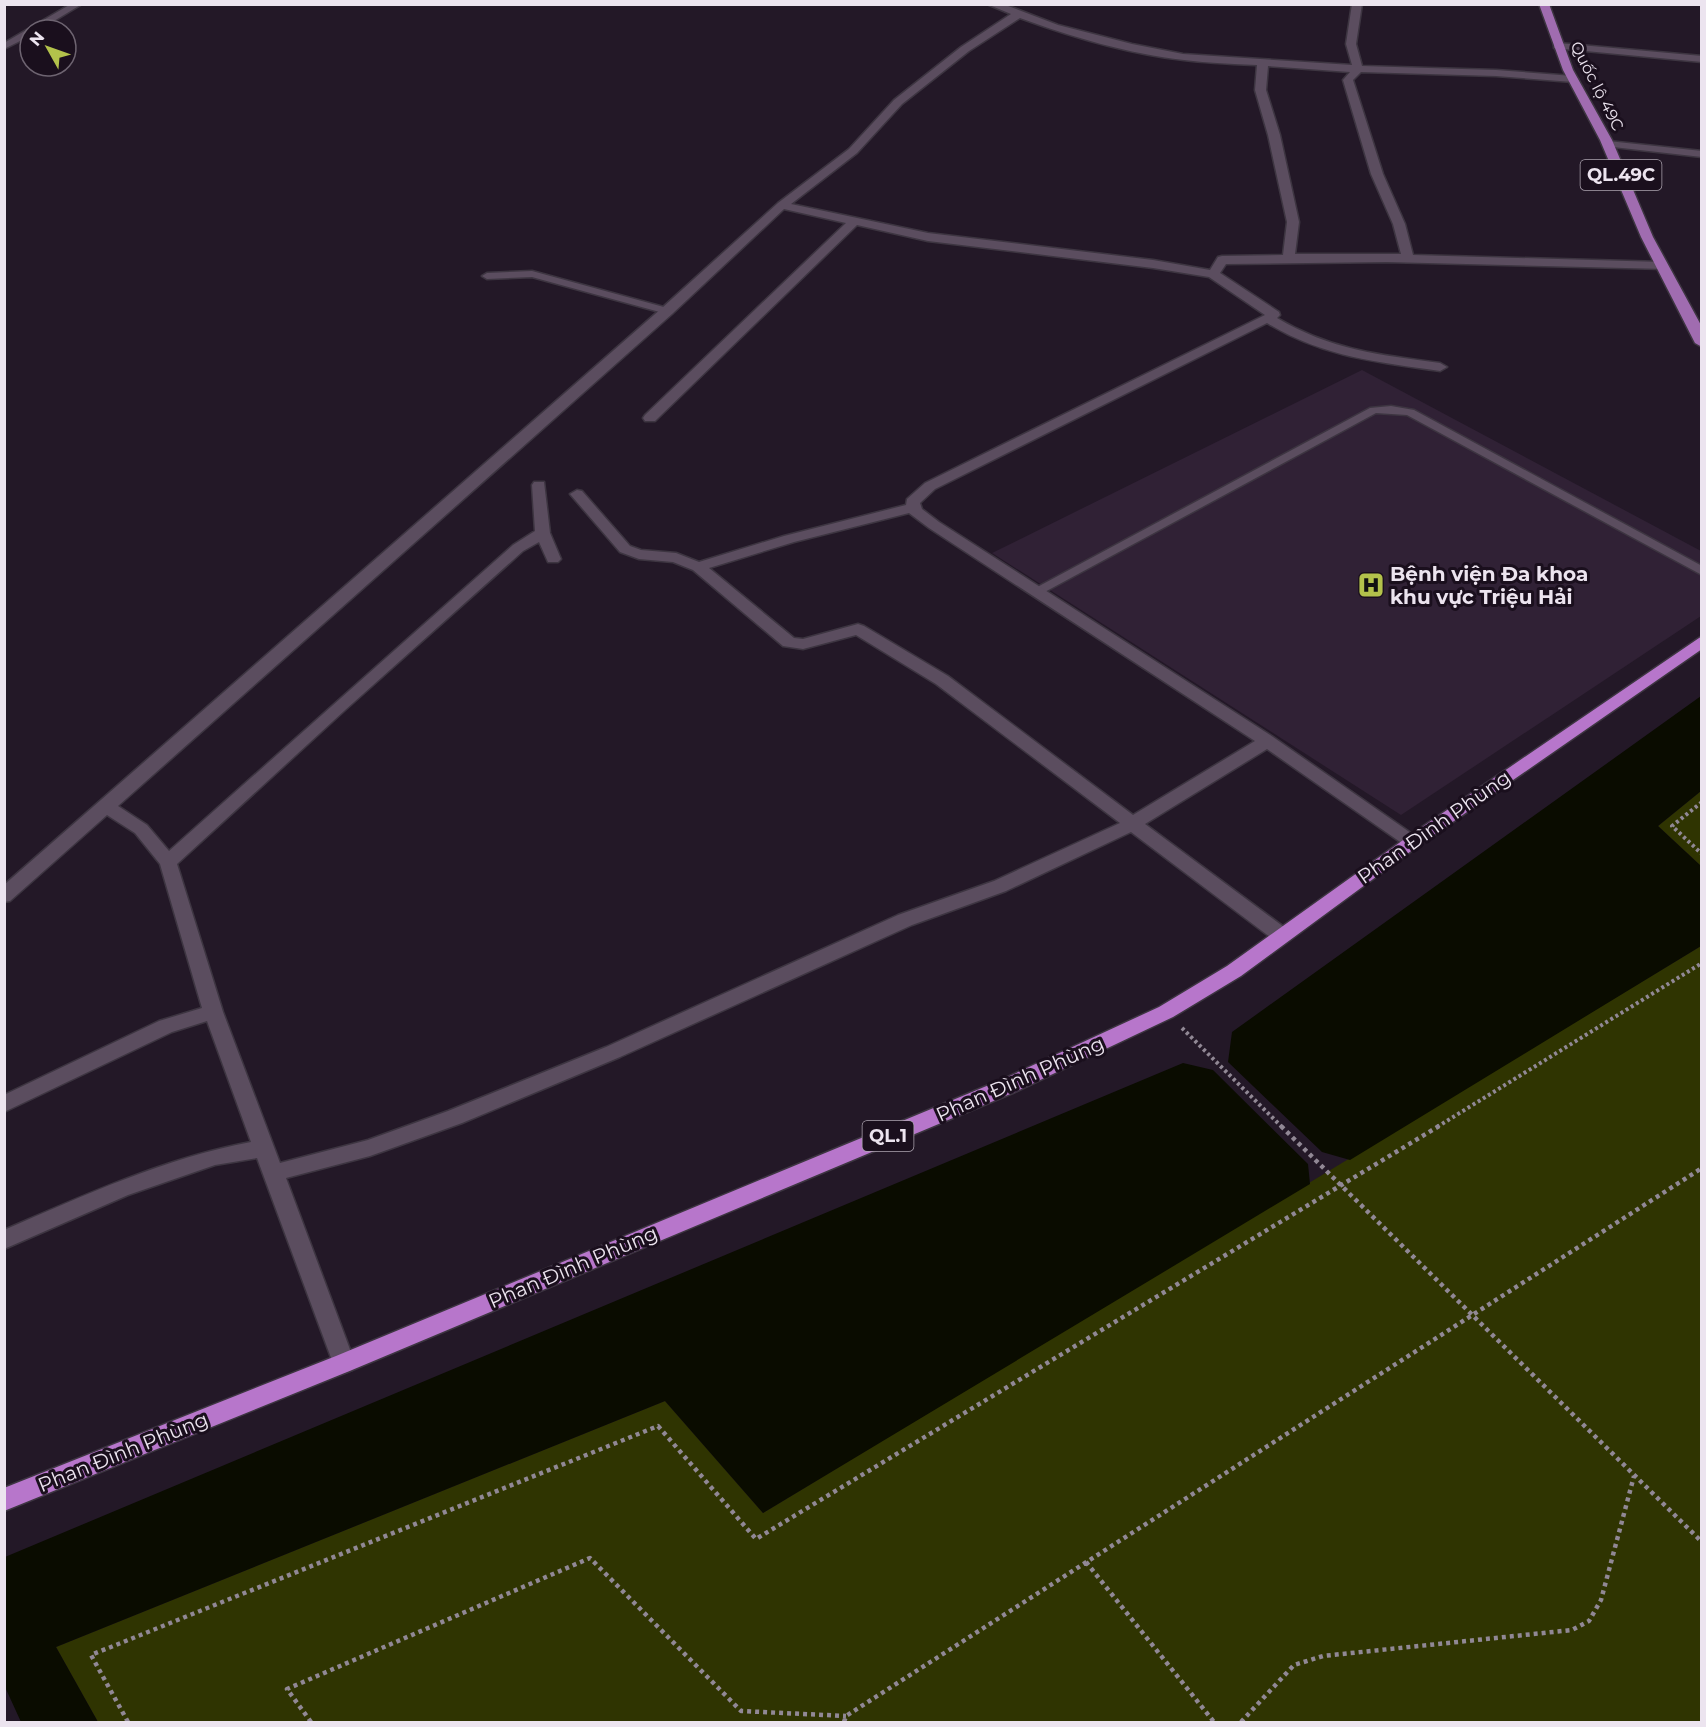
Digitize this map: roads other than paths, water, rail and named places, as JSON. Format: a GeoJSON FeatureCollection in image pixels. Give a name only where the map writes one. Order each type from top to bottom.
{"type":"FeatureCollection","features":[{"type":"Feature","properties":{"kind":"highway","name":"Phan Đình Phùng"},"geometry":{"type":"LineString","coordinates":[[4,1500],[344,1363],[1008,1086],[1166,1012],[1234,971],[1412,842],[1701,641]]}},
{"type":"Feature","properties":{"kind":"main road","name":"Quốc lộ 49C"},"geometry":{"type":"LineString","coordinates":[[1544,4],[1558,46],[1608,144],[1662,266],[1696,316],[1701,343]]}},
{"type":"Feature","properties":{"kind":"street"},"geometry":{"type":"LineString","coordinates":[[992,4],[1017,15],[1165,54],[1263,64],[1496,73],[1573,79]]}},
{"type":"Feature","properties":{"kind":"street"},"geometry":{"type":"LineString","coordinates":[[1357,4],[1352,44],[1358,69]]}},
{"type":"Feature","properties":{"kind":"street"},"geometry":{"type":"LineString","coordinates":[[4,896],[667,311],[782,205],[863,142],[898,102],[964,49],[1017,15]]}},
{"type":"Feature","properties":{"kind":"street"},"geometry":{"type":"LineString","coordinates":[[1558,46],[1701,59]]}},
{"type":"Feature","properties":{"kind":"street"},"geometry":{"type":"LineString","coordinates":[[1263,64],[1258,78],[1262,99],[1274,133],[1295,221],[1294,246],[1288,258]]}},
{"type":"Feature","properties":{"kind":"street"},"geometry":{"type":"LineString","coordinates":[[1358,69],[1348,80],[1377,174],[1399,224],[1408,260]]}},
{"type":"Feature","properties":{"kind":"street"},"geometry":{"type":"LineString","coordinates":[[1608,144],[1701,154]]}},
{"type":"Feature","properties":{"kind":"street"},"geometry":{"type":"LineString","coordinates":[[782,205],[853,222],[959,242],[1153,264],[1213,274],[1274,315],[930,486],[912,502],[915,511],[934,525],[1267,741],[1412,842]]}},
{"type":"Feature","properties":{"kind":"street"},"geometry":{"type":"LineString","coordinates":[[650,418],[853,222]]}},
{"type":"Feature","properties":{"kind":"street"},"geometry":{"type":"LineString","coordinates":[[1213,274],[1222,261],[1288,258],[1662,266]]}},
{"type":"Feature","properties":{"kind":"street"},"geometry":{"type":"LineString","coordinates":[[1267,318],[1294,334],[1354,355],[1440,367]]}},
{"type":"Feature","properties":{"kind":"street"},"geometry":{"type":"LineString","coordinates":[[539,485],[543,533],[553,559]]}},
{"type":"Feature","properties":{"kind":"street"},"geometry":{"type":"LineString","coordinates":[[577,494],[631,552],[676,558],[698,567],[792,644],[803,645],[858,629],[942,680],[1281,935]]}},
{"type":"Feature","properties":{"kind":"street"},"geometry":{"type":"LineString","coordinates":[[698,567],[885,512],[914,507]]}},
{"type":"Feature","properties":{"kind":"street"},"geometry":{"type":"LineString","coordinates":[[168,862],[338,706],[518,548],[543,533]]}},
{"type":"Feature","properties":{"kind":"street"},"geometry":{"type":"LineString","coordinates":[[274,1173],[370,1148],[476,1108],[613,1052],[905,920],[1000,886],[1132,824],[1267,741]]}},
{"type":"Feature","properties":{"kind":"street"},"geometry":{"type":"LineString","coordinates":[[107,807],[141,829],[168,862],[213,1012],[344,1363]]}},
{"type":"Feature","properties":{"kind":"street"},"geometry":{"type":"LineString","coordinates":[[4,1104],[166,1026],[213,1012]]}},
{"type":"Feature","properties":{"kind":"street"},"geometry":{"type":"LineString","coordinates":[[4,1240],[121,1189],[215,1157],[264,1148]]}},
{"type":"Feature","properties":{"kind":"lane"},"geometry":{"type":"LineString","coordinates":[[54,18],[78,4]]}},
{"type":"Feature","properties":{"kind":"lane"},"geometry":{"type":"LineString","coordinates":[[4,46],[18,38]]}},
{"type":"Feature","properties":{"kind":"lane"},"geometry":{"type":"LineString","coordinates":[[488,276],[532,274],[667,311]]}},
{"type":"Feature","properties":{"kind":"lane"},"geometry":{"type":"LineString","coordinates":[[1036,591],[1374,410],[1391,409],[1410,412],[1701,571]]}},
{"type":"Feature","properties":{"kind":"place","name":"Bệnh viện Đa khoa khu vực Triệu Hải"},"geometry":{"type":"Point","coordinates":[1371,585]}}]}
